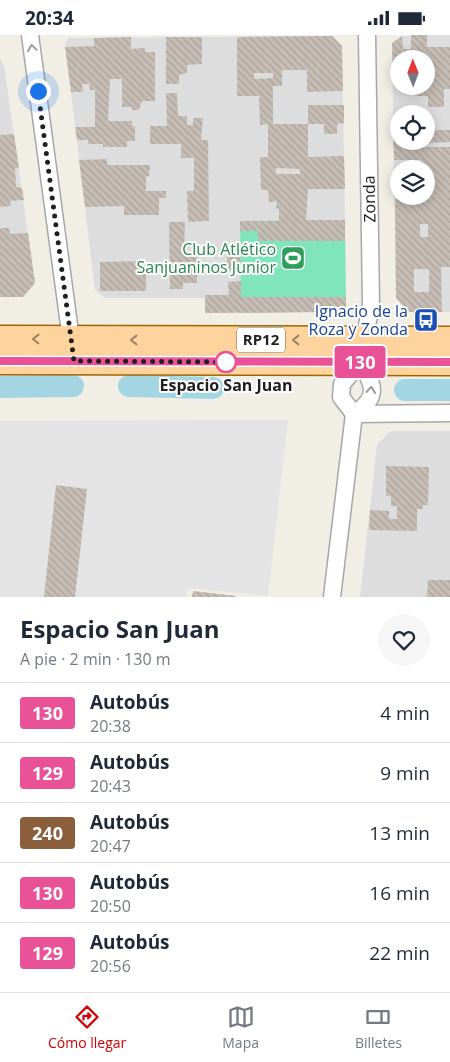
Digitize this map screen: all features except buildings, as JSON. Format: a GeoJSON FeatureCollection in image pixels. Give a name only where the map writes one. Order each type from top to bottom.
{"type":"FeatureCollection","features":[{"type":"Feature","properties":{"kind":"main road","name":"RP12"},"geometry":{"type":"LineString","coordinates":[[0,339],[73,350],[363,351],[450,341]]}},
{"type":"Feature","properties":{"kind":"main road","name":"RP12"},"geometry":{"type":"LineString","coordinates":[[0,361],[73,350]]}},
{"type":"Feature","properties":{"kind":"main road","name":"RP12"},"geometry":{"type":"LineString","coordinates":[[363,351],[450,362]]}},
{"type":"Feature","properties":{"kind":"street"},"geometry":{"type":"LineString","coordinates":[[30,35],[73,350]]}},
{"type":"Feature","properties":{"kind":"street","name":"Zonda"},"geometry":{"type":"LineString","coordinates":[[354,414],[342,397],[342,384],[363,351],[371,305],[367,35]]}},
{"type":"Feature","properties":{"kind":"street"},"geometry":{"type":"LineString","coordinates":[[332,597],[354,414],[366,406],[372,395],[372,383],[363,351]]}},
{"type":"Feature","properties":{"kind":"street"},"geometry":{"type":"LineString","coordinates":[[354,414],[450,413]]}},
{"type":"Feature","properties":{"kind":"shaded area"},"geometry":{"type":"Polygon","coordinates":[[[450,35],[450,312],[409,312],[396,298],[395,205],[435,205],[435,160],[394,160],[394,150],[435,150],[435,105],[393,105],[393,95],[435,95],[435,50],[392,50],[392,43],[402,36],[450,35]]]}},
{"type":"Feature","properties":{"kind":"shaded area"},"geometry":{"type":"Polygon","coordinates":[[[332,36],[342,46],[345,220],[306,220],[240,231],[241,313],[205,313],[205,298],[105,298],[95,290],[65,43],[69,38],[332,36]]]}},
{"type":"Feature","properties":{"kind":"shaded area"},"geometry":{"type":"Polygon","coordinates":[[[0,59],[4,65],[35,283],[23,297],[0,297],[0,59]]]}},
{"type":"Feature","properties":{"kind":"shaded area"},"geometry":{"type":"Polygon","coordinates":[[[288,420],[268,596],[187,588],[186,597],[0,597],[0,421],[288,420]]]}},
{"type":"Feature","properties":{"kind":"shaded area"},"geometry":{"type":"Polygon","coordinates":[[[390,431],[450,431],[450,597],[360,597],[377,445],[390,431]]]}},
{"type":"Feature","properties":{"kind":"green space","name":"Club Atlético Sanjuaninos Junior"},"geometry":{"type":"Polygon","coordinates":[[[345,220],[346,304],[343,311],[241,313],[240,221],[345,220]]]}},
{"type":"Feature","properties":{"kind":"waterway"},"geometry":{"type":"LineString","coordinates":[[0,387],[73,386]]}},
{"type":"Feature","properties":{"kind":"waterway"},"geometry":{"type":"LineString","coordinates":[[129,386],[213,388]]}},
{"type":"Feature","properties":{"kind":"waterway"},"geometry":{"type":"LineString","coordinates":[[405,390],[450,390]]}},
{"type":"Feature","properties":{"kind":"bus line","name":"130"},"geometry":{"type":"LineString","coordinates":[[0,361],[450,362]]}},
{"type":"Feature","properties":{"kind":"place","name":"Club Atlético Sanjuaninos Junior"},"geometry":{"type":"Point","coordinates":[293,258]}},
{"type":"Feature","properties":{"kind":"place","name":"Ignacio de la Roza y Zonda"},"geometry":{"type":"Point","coordinates":[426,320]}},
{"type":"Feature","properties":{"kind":"place","name":"Espacio San Juan"},"geometry":{"type":"Point","coordinates":[226,362]}},
{"type":"Feature","properties":{"kind":"route"},"geometry":{"type":"LineString","coordinates":[[38,91],[74,361],[226,362]]}}]}
